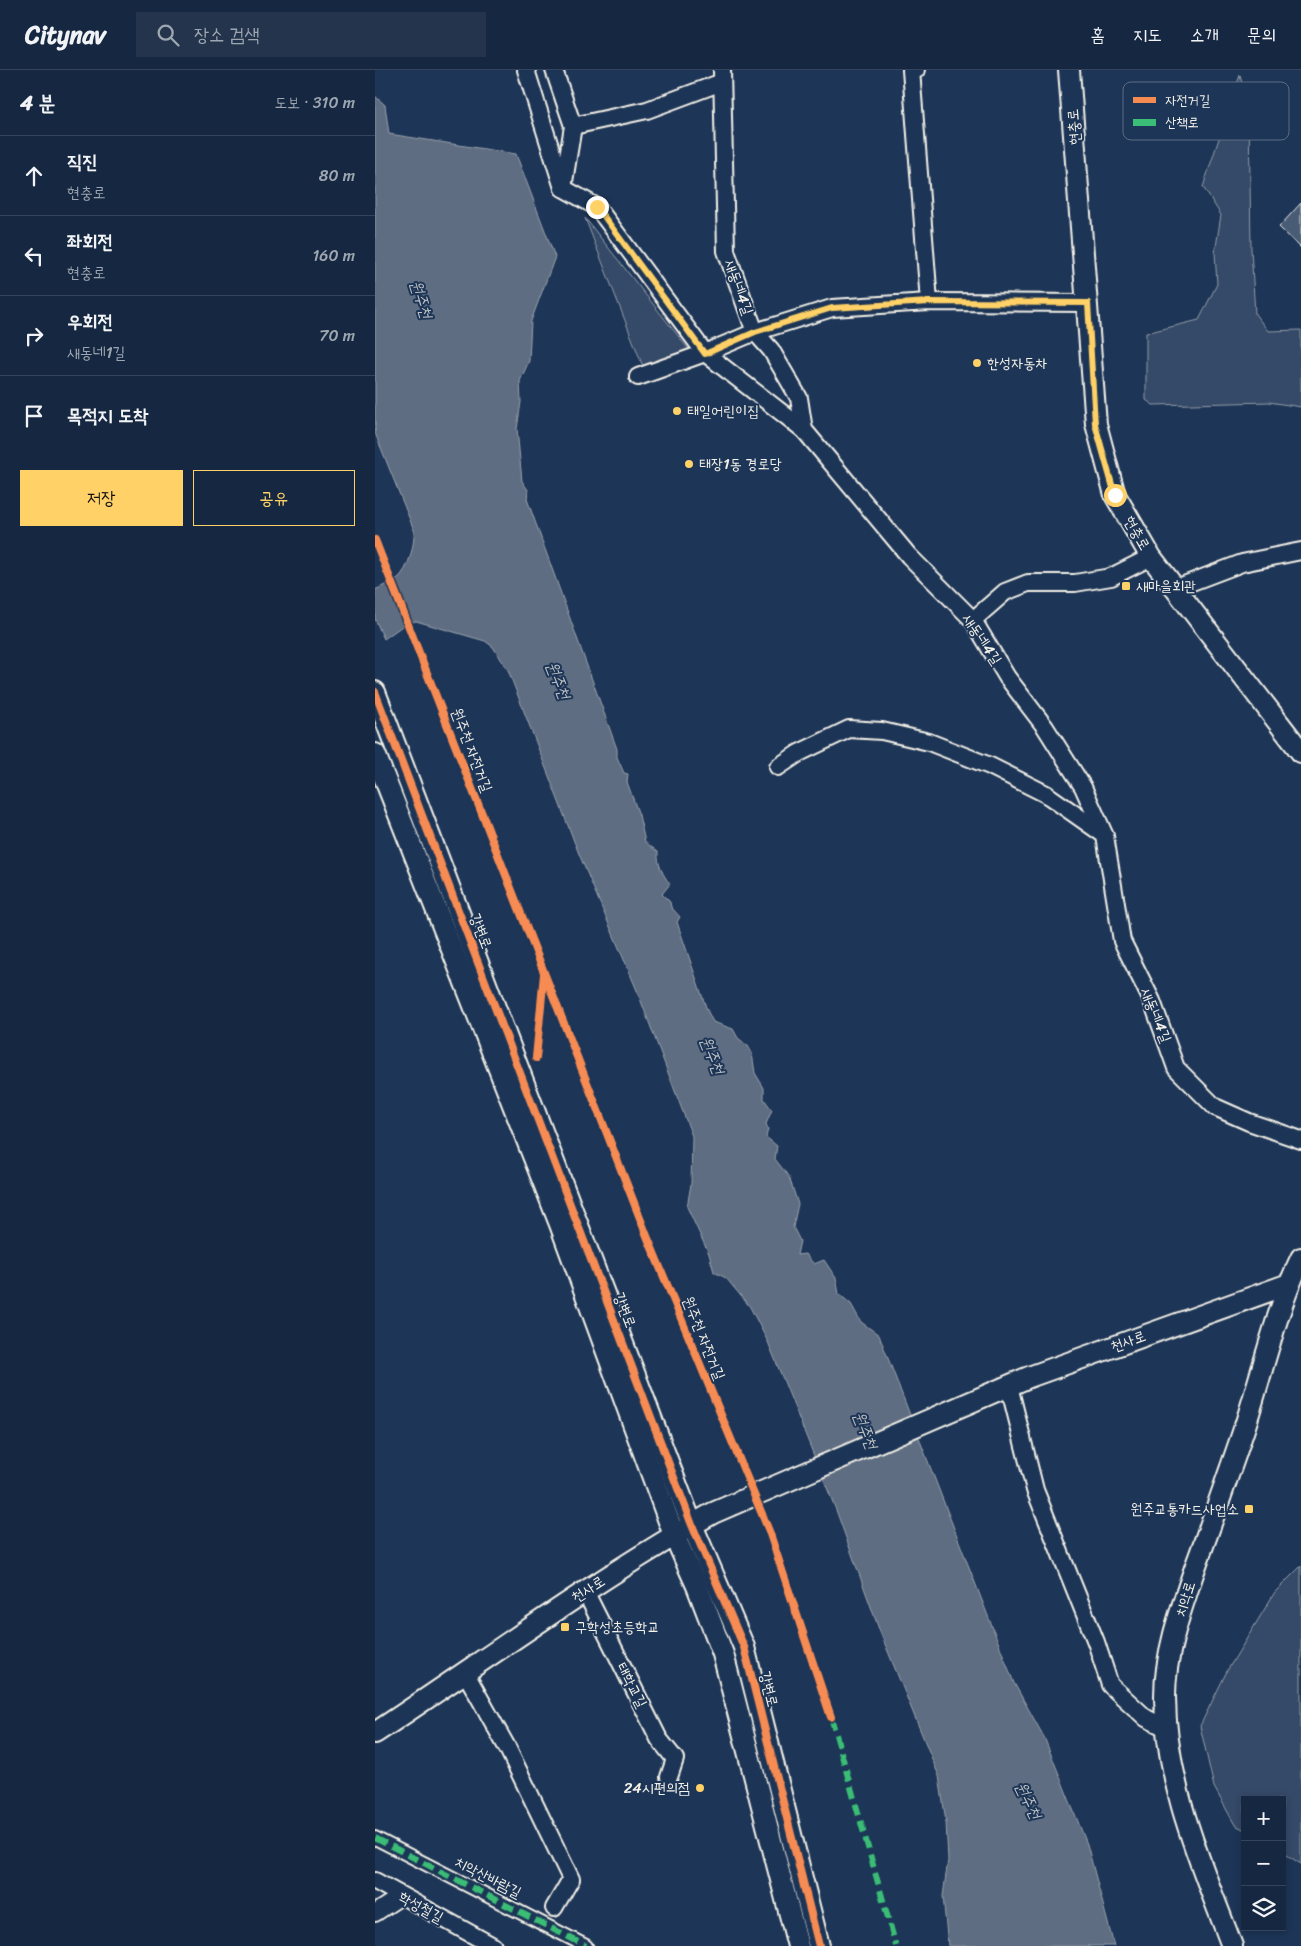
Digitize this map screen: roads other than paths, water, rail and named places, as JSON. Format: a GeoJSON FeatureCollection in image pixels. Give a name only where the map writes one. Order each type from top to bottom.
{"type":"FeatureCollection","features":[{"type":"Feature","properties":{"kind":"street"},"geometry":{"type":"LineString","coordinates":[[526,70],[563,188],[597,207],[705,354],[804,430]]}},
{"type":"Feature","properties":{"kind":"street"},"geometry":{"type":"LineString","coordinates":[[555,70],[573,126],[563,188]]}},
{"type":"Feature","properties":{"kind":"street"},"geometry":{"type":"LineString","coordinates":[[916,70],[911,70],[929,302]]}},
{"type":"Feature","properties":{"kind":"street","name":"현충로"},"geometry":{"type":"LineString","coordinates":[[1069,70],[1088,303],[1095,424],[1115,495],[1151,557],[1301,752]]}},
{"type":"Feature","properties":{"kind":"street"},"geometry":{"type":"LineString","coordinates":[[573,126],[647,110],[722,76]]}},
{"type":"Feature","properties":{"kind":"street","name":"새동네4길"},"geometry":{"type":"LineString","coordinates":[[722,76],[726,251],[755,332],[771,350],[799,398],[804,430],[909,556],[973,620],[1007,677],[1045,728],[1083,787],[1105,836],[1122,941],[1152,1001],[1176,1068],[1215,1107],[1249,1122],[1301,1140]]}},
{"type":"Feature","properties":{"kind":"street"},"geometry":{"type":"LineString","coordinates":[[638,377],[705,354],[755,332],[832,308],[929,302],[1088,303]]}},
{"type":"Feature","properties":{"kind":"street"},"geometry":{"type":"LineString","coordinates":[[1176,588],[1243,563],[1301,551]]}},
{"type":"Feature","properties":{"kind":"street","name":"현충로"},"geometry":{"type":"LineString","coordinates":[[973,620],[1005,592],[1028,583],[1075,583],[1111,577],[1151,557]]}},
{"type":"Feature","properties":{"kind":"street","name":"강변로"},"geometry":{"type":"LineString","coordinates":[[375,692],[692,1525],[744,1647],[819,1946]]}},
{"type":"Feature","properties":{"kind":"street"},"geometry":{"type":"LineString","coordinates":[[778,767],[799,753],[849,729],[882,731],[929,742],[990,766],[1046,794],[1105,836]]}},
{"type":"Feature","properties":{"kind":"street","name":"강변로"},"geometry":{"type":"LineString","coordinates":[[375,754],[560,1224],[674,1535],[723,1654],[798,1946]]}},
{"type":"Feature","properties":{"kind":"street","name":"치악로"},"geometry":{"type":"LineString","coordinates":[[1232,1946],[1181,1811],[1167,1728],[1165,1695],[1169,1654],[1184,1601],[1245,1427],[1289,1284],[1301,1258]]}},
{"type":"Feature","properties":{"kind":"street","name":"천사로"},"geometry":{"type":"LineString","coordinates":[[375,1733],[585,1591],[674,1535],[713,1513],[1029,1377],[1289,1284]]}},
{"type":"Feature","properties":{"kind":"street"},"geometry":{"type":"LineString","coordinates":[[1009,1386],[1035,1490],[1096,1642],[1110,1685],[1146,1718],[1167,1728]]}},
{"type":"Feature","properties":{"kind":"street","name":"태학교길"},"geometry":{"type":"LineString","coordinates":[[585,1591],[659,1739],[675,1759],[669,1778]]}},
{"type":"Feature","properties":{"kind":"street"},"geometry":{"type":"LineString","coordinates":[[465,1672],[507,1749],[571,1880],[554,1908]]}},
{"type":"Feature","properties":{"kind":"street","name":"치악산바람길"},"geometry":{"type":"LineString","coordinates":[[375,1838],[586,1946]]}},
{"type":"Feature","properties":{"kind":"street","name":"학성철길"},"geometry":{"type":"LineString","coordinates":[[375,1881],[493,1946]]}},
{"type":"Feature","properties":{"kind":"street"},"geometry":{"type":"LineString","coordinates":[[375,1913],[401,1896]]}},
{"type":"Feature","properties":{"kind":"water","name":"원주천"},"geometry":{"type":"Polygon","coordinates":[[[375,96],[385,105],[389,134],[516,154],[555,257],[531,321],[529,361],[520,381],[521,402],[517,429],[522,481],[528,490],[527,499],[617,749],[617,757],[624,773],[628,774],[627,782],[639,815],[645,842],[658,852],[658,861],[661,869],[670,884],[662,894],[680,917],[677,922],[707,1010],[713,1022],[733,1029],[738,1038],[748,1046],[752,1053],[755,1073],[764,1088],[764,1099],[772,1110],[766,1124],[768,1129],[766,1137],[777,1146],[775,1159],[789,1177],[798,1204],[793,1227],[800,1241],[797,1255],[805,1254],[814,1264],[824,1260],[836,1278],[839,1294],[851,1304],[861,1322],[879,1335],[1014,1683],[1044,1737],[1087,1844],[1114,1946],[948,1946],[943,1896],[948,1860],[946,1822],[939,1776],[880,1632],[836,1510],[768,1342],[750,1307],[726,1278],[714,1272],[709,1254],[687,1207],[691,1184],[692,1136],[636,988],[579,854],[508,670],[493,647],[485,641],[416,621],[405,624],[384,639],[375,619],[375,590],[397,579],[405,569],[412,549],[414,530],[375,433],[375,96]]]}},
{"type":"Feature","properties":{"kind":"place","name":"한성자동차"},"geometry":{"type":"Point","coordinates":[977,363]}},
{"type":"Feature","properties":{"kind":"place","name":"태일어린이집"},"geometry":{"type":"Point","coordinates":[677,411]}},
{"type":"Feature","properties":{"kind":"place","name":"태장1동 경로당"},"geometry":{"type":"Point","coordinates":[689,464]}},
{"type":"Feature","properties":{"kind":"place","name":"새마을회관"},"geometry":{"type":"Point","coordinates":[1126,586]}},
{"type":"Feature","properties":{"kind":"place","name":"원주교통카드사업소"},"geometry":{"type":"Point","coordinates":[1249,1509]}},
{"type":"Feature","properties":{"kind":"place","name":"구학성초등학교"},"geometry":{"type":"Point","coordinates":[565,1627]}},
{"type":"Feature","properties":{"kind":"place","name":"24시편의점"},"geometry":{"type":"Point","coordinates":[700,1788]}}]}
